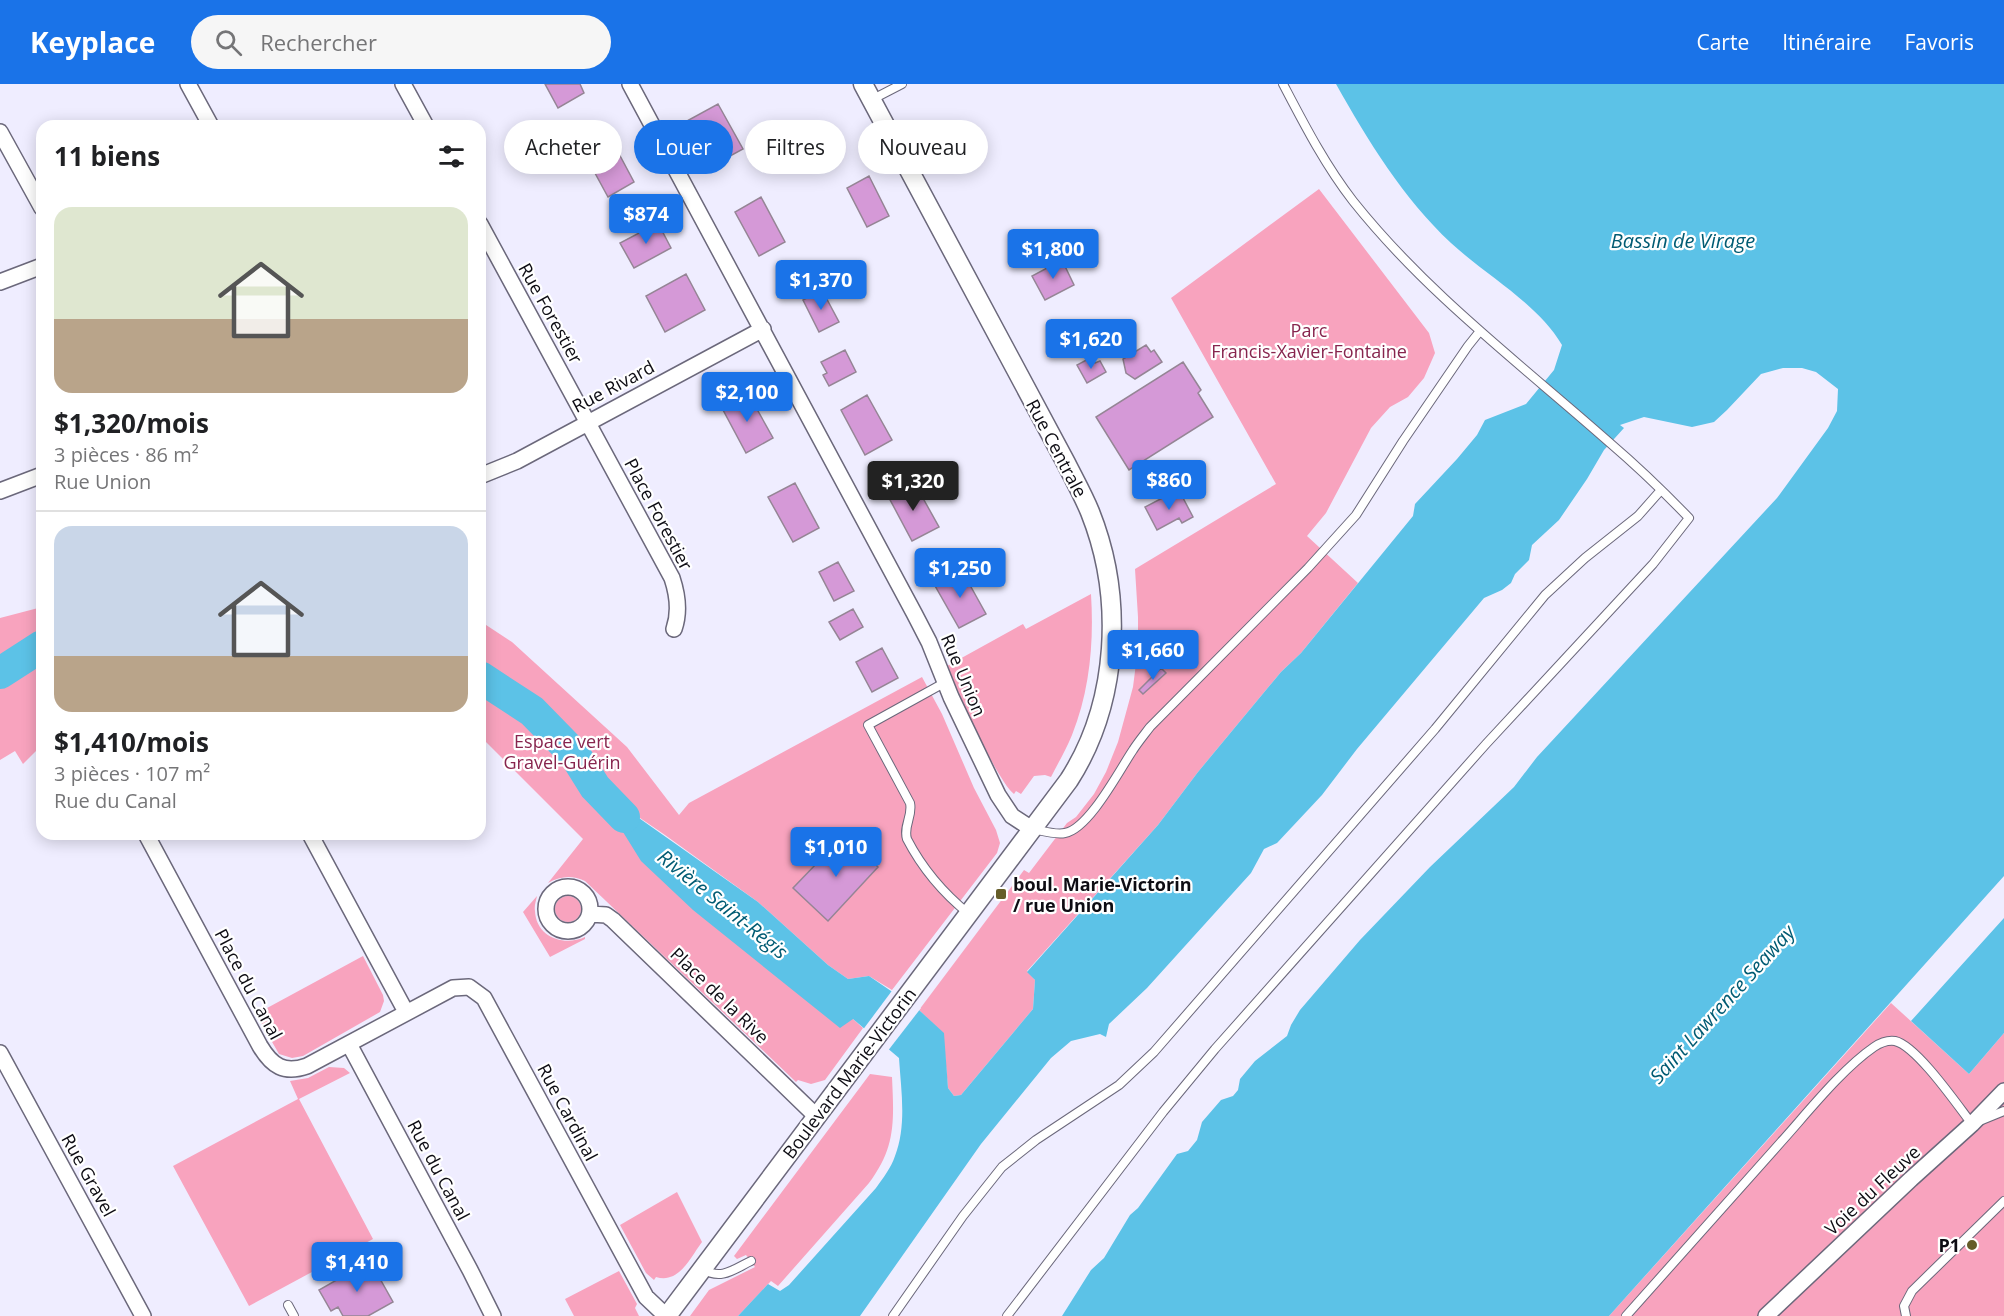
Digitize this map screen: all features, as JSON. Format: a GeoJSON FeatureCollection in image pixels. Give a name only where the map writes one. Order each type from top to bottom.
{"type":"FeatureCollection","features":[{"type":"Feature","properties":{"kind":"street"},"geometry":{"type":"LineString","coordinates":[[188,84],[208,120]]}},
{"type":"Feature","properties":{"kind":"street"},"geometry":{"type":"LineString","coordinates":[[403,84],[423,120]]}},
{"type":"Feature","properties":{"kind":"street","name":"Rue Union"},"geometry":{"type":"LineString","coordinates":[[630,84],[919,621],[944,683],[998,795],[1012,816],[1032,829]]}},
{"type":"Feature","properties":{"kind":"street","name":"Rue Centrale"},"geometry":{"type":"LineString","coordinates":[[867,92],[1082,494],[1095,525],[1106,566],[1111,636],[1108,675],[1100,712],[1078,766],[1032,829]]}},
{"type":"Feature","properties":{"kind":"street"},"geometry":{"type":"LineString","coordinates":[[0,132],[36,197]]}},
{"type":"Feature","properties":{"kind":"street","name":"Rue Forestier"},"geometry":{"type":"LineString","coordinates":[[486,235],[588,421]]}},
{"type":"Feature","properties":{"kind":"street"},"geometry":{"type":"LineString","coordinates":[[0,282],[36,268]]}},
{"type":"Feature","properties":{"kind":"street","name":"Rue Rivard"},"geometry":{"type":"LineString","coordinates":[[486,473],[517,460],[763,329]]}},
{"type":"Feature","properties":{"kind":"street","name":"Place Forestier"},"geometry":{"type":"LineString","coordinates":[[588,421],[672,578],[678,602],[674,629]]}},
{"type":"Feature","properties":{"kind":"street"},"geometry":{"type":"LineString","coordinates":[[0,490],[36,477]]}},
{"type":"Feature","properties":{"kind":"street","name":"Boulevard Marie-Victorin"},"geometry":{"type":"LineString","coordinates":[[666,1316],[1032,829]]}},
{"type":"Feature","properties":{"kind":"street","name":"Place du Canal"},"geometry":{"type":"LineString","coordinates":[[149,840],[266,1056],[281,1068],[298,1069],[406,1012]]}},
{"type":"Feature","properties":{"kind":"street"},"geometry":{"type":"LineString","coordinates":[[313,840],[406,1012]]}},
{"type":"Feature","properties":{"kind":"street","name":"Place de la Rive"},"geometry":{"type":"LineString","coordinates":[[590,914],[606,915],[613,920],[816,1116]]}},
{"type":"Feature","properties":{"kind":"street","name":"Rue Cardinal"},"geometry":{"type":"LineString","coordinates":[[406,1012],[453,988],[469,987],[484,998],[646,1298],[666,1316]]}},
{"type":"Feature","properties":{"kind":"street","name":"Rue du Canal"},"geometry":{"type":"LineString","coordinates":[[349,1044],[493,1316]]}},
{"type":"Feature","properties":{"kind":"street","name":"Rue Gravel"},"geometry":{"type":"LineString","coordinates":[[0,1053],[143,1316]]}},
{"type":"Feature","properties":{"kind":"street","name":"Voie du Fleuve"},"geometry":{"type":"LineString","coordinates":[[1766,1316],[2003,1096]]}},
{"type":"Feature","properties":{"kind":"lane"},"geometry":{"type":"LineString","coordinates":[[867,92],[902,84]]}},
{"type":"Feature","properties":{"kind":"lane"},"geometry":{"type":"LineString","coordinates":[[1007,1316],[1163,1112],[1215,1049],[1486,744],[1653,564],[1689,518],[1610,443],[1428,285],[1353,200],[1324,159],[1283,84]]}},
{"type":"Feature","properties":{"kind":"lane"},"geometry":{"type":"LineString","coordinates":[[1032,829],[1064,834],[1074,829],[1090,814],[1109,789],[1134,747],[1150,727],[1308,568],[1356,516],[1402,441],[1480,331]]}},
{"type":"Feature","properties":{"kind":"lane"},"geometry":{"type":"LineString","coordinates":[[893,1316],[963,1216],[1002,1167],[1036,1140],[1119,1085],[1154,1052],[1435,729],[1545,595],[1638,516],[1661,490]]}},
{"type":"Feature","properties":{"kind":"lane"},"geometry":{"type":"LineString","coordinates":[[944,683],[868,725],[910,803],[911,813],[905,833],[907,839],[941,888],[951,900],[969,914]]}},
{"type":"Feature","properties":{"kind":"lane"},"geometry":{"type":"LineString","coordinates":[[1626,1316],[1814,1105],[1852,1065],[1876,1045],[1896,1041],[1910,1049],[1936,1077],[1972,1124],[2004,1111]]}},
{"type":"Feature","properties":{"kind":"lane"},"geometry":{"type":"LineString","coordinates":[[1906,1316],[1904,1306],[1912,1291],[2004,1201]]}},
{"type":"Feature","properties":{"kind":"lane"},"geometry":{"type":"LineString","coordinates":[[702,1269],[717,1276],[751,1261]]}},
{"type":"Feature","properties":{"kind":"lane"},"geometry":{"type":"LineString","coordinates":[[288,1305],[294,1316]]}},
{"type":"Feature","properties":{"kind":"green space","name":"Parc Francis-Xavier-Fontaine"},"geometry":{"type":"Polygon","coordinates":[[[1319,189],[1429,333],[1435,353],[1424,378],[1408,397],[1390,407],[1371,428],[1326,513],[1307,536],[1358,583],[1198,772],[1158,825],[1027,971],[1035,980],[1033,1009],[961,1095],[954,1096],[948,1088],[943,1033],[919,1010],[1024,870],[1029,873],[1067,823],[1076,817],[1094,794],[1106,772],[1118,742],[1133,687],[1138,648],[1135,569],[1276,484],[1171,298],[1319,189]]]}},
{"type":"Feature","properties":{"kind":"green space"},"geometry":{"type":"Polygon","coordinates":[[[1091,594],[1092,630],[1087,683],[1072,735],[1051,777],[1034,776],[1021,794],[1016,791],[1014,794],[988,754],[947,666],[1023,624],[1026,629],[1091,594]]]}},
{"type":"Feature","properties":{"kind":"green space"},"geometry":{"type":"Polygon","coordinates":[[[36,609],[36,751],[23,764],[15,751],[0,760],[0,618],[36,609]]]}},
{"type":"Feature","properties":{"kind":"green space","name":"Espace vert Gravel-Guérin"},"geometry":{"type":"Polygon","coordinates":[[[486,625],[512,642],[627,747],[679,815],[689,803],[922,677],[942,714],[1000,843],[997,853],[892,990],[869,976],[848,979],[828,965],[758,902],[596,788],[863,1028],[825,1080],[811,1084],[798,1080],[796,1082],[585,881],[566,877],[548,883],[583,839],[486,742],[486,625]]]}},
{"type":"Feature","properties":{"kind":"green space"},"geometry":{"type":"Polygon","coordinates":[[[537,896],[535,907],[537,920],[546,933],[560,940],[577,940],[585,937],[585,939],[550,957],[523,912],[537,896]]]}},
{"type":"Feature","properties":{"kind":"green space"},"geometry":{"type":"Polygon","coordinates":[[[568,896],[577,900],[581,909],[577,918],[568,922],[559,918],[555,909],[559,900],[568,896]]]}},
{"type":"Feature","properties":{"kind":"green space"},"geometry":{"type":"Polygon","coordinates":[[[363,956],[383,995],[384,1001],[380,1012],[303,1056],[292,1058],[279,1054],[256,1014],[363,956]]]}},
{"type":"Feature","properties":{"kind":"green space"},"geometry":{"type":"Polygon","coordinates":[[[1891,1003],[1969,1074],[2004,1033],[2004,1316],[1609,1316],[1891,1003]]]}},
{"type":"Feature","properties":{"kind":"green space"},"geometry":{"type":"Polygon","coordinates":[[[329,1067],[344,1068],[350,1073],[299,1099],[373,1239],[249,1306],[173,1166],[298,1099],[290,1081],[308,1078],[329,1067]]]}},
{"type":"Feature","properties":{"kind":"green space"},"geometry":{"type":"Polygon","coordinates":[[[870,1074],[892,1077],[893,1120],[889,1145],[878,1170],[869,1183],[778,1286],[771,1281],[738,1316],[690,1316],[709,1290],[755,1267],[746,1255],[737,1259],[734,1256],[870,1074]]]}},
{"type":"Feature","properties":{"kind":"green space"},"geometry":{"type":"Polygon","coordinates":[[[677,1192],[702,1242],[677,1273],[671,1277],[656,1277],[654,1280],[646,1273],[620,1225],[677,1192]]]}},
{"type":"Feature","properties":{"kind":"green space"},"geometry":{"type":"Polygon","coordinates":[[[619,1271],[637,1304],[635,1308],[639,1316],[574,1316],[565,1299],[619,1271]]]}},
{"type":"Feature","properties":{"kind":"water"},"geometry":{"type":"Polygon","coordinates":[[[1336,84],[2004,84],[2004,876],[1609,1316],[1062,1316],[1091,1270],[1104,1258],[1130,1215],[1138,1208],[1177,1154],[1188,1151],[1197,1140],[1202,1122],[1221,1100],[1233,1096],[1238,1090],[1240,1079],[1255,1061],[1287,1036],[1300,1010],[1360,940],[1430,867],[1514,787],[1537,757],[1777,498],[1828,428],[1837,411],[1838,389],[1816,372],[1802,368],[1783,368],[1761,374],[1714,422],[1692,427],[1644,417],[1620,425],[1624,428],[1604,450],[1559,520],[1532,545],[1529,560],[1515,574],[1511,583],[1484,598],[1357,749],[1322,795],[1277,843],[1264,849],[1251,873],[1147,988],[1109,1024],[1106,1037],[1100,1034],[1071,1041],[1051,1058],[981,1144],[860,1316],[738,1316],[768,1284],[780,1291],[789,1285],[887,1173],[895,1156],[901,1132],[899,1058],[853,1019],[840,1028],[693,910],[641,861],[595,787],[758,902],[828,965],[848,979],[869,976],[919,1010],[944,1033],[948,1088],[954,1096],[961,1095],[1033,1009],[1035,980],[1027,972],[1158,825],[1198,772],[1281,672],[1301,653],[1413,516],[1415,504],[1477,435],[1485,420],[1526,404],[1554,370],[1562,345],[1552,330],[1526,303],[1451,243],[1417,207],[1374,147],[1336,84]]]}},
{"type":"Feature","properties":{"kind":"water"},"geometry":{"type":"Polygon","coordinates":[[[2004,918],[2004,1033],[1969,1074],[1911,1021],[2004,918]]]}},
{"type":"Feature","properties":{"kind":"pier"},"geometry":{"type":"Polygon","coordinates":[[[894,988],[921,1008],[887,1052],[862,1031],[894,988]]]}},
{"type":"Feature","properties":{"kind":"building"},"geometry":{"type":"Polygon","coordinates":[[[545,84],[580,84],[584,93],[558,108],[545,84]]]}},
{"type":"Feature","properties":{"kind":"building"},"geometry":{"type":"Polygon","coordinates":[[[718,104],[727,120],[689,120],[718,104]]]}},
{"type":"Feature","properties":{"kind":"building"},"geometry":{"type":"Polygon","coordinates":[[[733,131],[743,149],[733,154],[733,131]]]}},
{"type":"Feature","properties":{"kind":"building"},"geometry":{"type":"Polygon","coordinates":[[[622,160],[634,182],[608,197],[596,174],[622,174],[622,160]]]}},
{"type":"Feature","properties":{"kind":"building"},"geometry":{"type":"Polygon","coordinates":[[[869,176],[889,216],[867,227],[847,188],[869,176]]]}},
{"type":"Feature","properties":{"kind":"building"},"geometry":{"type":"Polygon","coordinates":[[[761,197],[785,242],[759,256],[735,212],[761,197]]]}},
{"type":"Feature","properties":{"kind":"building"},"geometry":{"type":"Polygon","coordinates":[[[658,223],[671,248],[634,268],[620,243],[658,223]]]}},
{"type":"Feature","properties":{"kind":"building"},"geometry":{"type":"Polygon","coordinates":[[[1062,260],[1074,285],[1045,300],[1032,276],[1062,260]]]}},
{"type":"Feature","properties":{"kind":"building"},"geometry":{"type":"Polygon","coordinates":[[[686,274],[705,310],[665,332],[646,296],[686,274]]]}},
{"type":"Feature","properties":{"kind":"building"},"geometry":{"type":"Polygon","coordinates":[[[822,290],[839,322],[819,332],[803,300],[822,290]]]}},
{"type":"Feature","properties":{"kind":"building"},"geometry":{"type":"Polygon","coordinates":[[[1146,345],[1151,352],[1154,350],[1162,362],[1135,379],[1126,373],[1123,359],[1146,345]]]}},
{"type":"Feature","properties":{"kind":"building"},"geometry":{"type":"Polygon","coordinates":[[[845,350],[856,372],[829,386],[823,375],[827,373],[821,362],[845,350]]]}},
{"type":"Feature","properties":{"kind":"building"},"geometry":{"type":"Polygon","coordinates":[[[1092,357],[1095,363],[1100,361],[1106,372],[1087,383],[1077,365],[1092,357]]]}},
{"type":"Feature","properties":{"kind":"building"},"geometry":{"type":"Polygon","coordinates":[[[1183,362],[1201,390],[1198,393],[1213,417],[1129,470],[1096,417],[1183,362]]]}},
{"type":"Feature","properties":{"kind":"building"},"geometry":{"type":"Polygon","coordinates":[[[748,393],[773,438],[746,453],[722,408],[748,393]]]}},
{"type":"Feature","properties":{"kind":"building"},"geometry":{"type":"Polygon","coordinates":[[[867,395],[892,440],[865,455],[841,410],[867,395]]]}},
{"type":"Feature","properties":{"kind":"building"},"geometry":{"type":"Polygon","coordinates":[[[914,482],[939,527],[912,541],[888,496],[914,482]]]}},
{"type":"Feature","properties":{"kind":"building"},"geometry":{"type":"Polygon","coordinates":[[[795,483],[819,528],[793,542],[768,497],[795,483]]]}},
{"type":"Feature","properties":{"kind":"building"},"geometry":{"type":"Polygon","coordinates":[[[1181,494],[1193,517],[1182,523],[1179,518],[1157,530],[1145,507],[1168,495],[1171,500],[1181,494]]]}},
{"type":"Feature","properties":{"kind":"building"},"geometry":{"type":"Polygon","coordinates":[[[838,562],[854,591],[834,601],[819,572],[838,562]]]}},
{"type":"Feature","properties":{"kind":"building"},"geometry":{"type":"Polygon","coordinates":[[[961,569],[986,614],[959,628],[934,584],[961,569]]]}},
{"type":"Feature","properties":{"kind":"building"},"geometry":{"type":"Polygon","coordinates":[[[853,609],[863,627],[840,640],[829,622],[853,609]]]}},
{"type":"Feature","properties":{"kind":"building"},"geometry":{"type":"Polygon","coordinates":[[[882,648],[898,678],[872,692],[856,662],[882,648]]]}},
{"type":"Feature","properties":{"kind":"building"},"geometry":{"type":"Polygon","coordinates":[[[1161,668],[1166,673],[1143,694],[1139,690],[1161,668]]]}},
{"type":"Feature","properties":{"kind":"building"},"geometry":{"type":"Polygon","coordinates":[[[844,835],[878,867],[828,921],[793,888],[844,835]]]}},
{"type":"Feature","properties":{"kind":"building"},"geometry":{"type":"Polygon","coordinates":[[[370,1261],[393,1302],[368,1316],[343,1316],[338,1307],[331,1311],[319,1290],[370,1261]]]}},
{"type":"Feature","properties":{"kind":"waterway","name":"Rivière Saint-Régis"},"geometry":{"type":"LineString","coordinates":[[0,673],[36,650]]}},
{"type":"Feature","properties":{"kind":"waterway","name":"Rivière Saint-Régis"},"geometry":{"type":"LineString","coordinates":[[486,681],[532,711],[575,755],[595,787],[624,817]]}},
{"type":"Feature","properties":{"kind":"place","name":"boul. Marie-Victorin / rue Union"},"geometry":{"type":"Point","coordinates":[1001,894]}},
{"type":"Feature","properties":{"kind":"place","name":"P1"},"geometry":{"type":"Point","coordinates":[1972,1245]}},
{"type":"Feature","properties":{"kind":"water label","name":"Bassin de Virage"},"geometry":{"type":"Point","coordinates":[1683,240]}},
{"type":"Feature","properties":{"kind":"water label","name":"Saint Lawrence Seaway"},"geometry":{"type":"Point","coordinates":[1722,1004]}}]}
